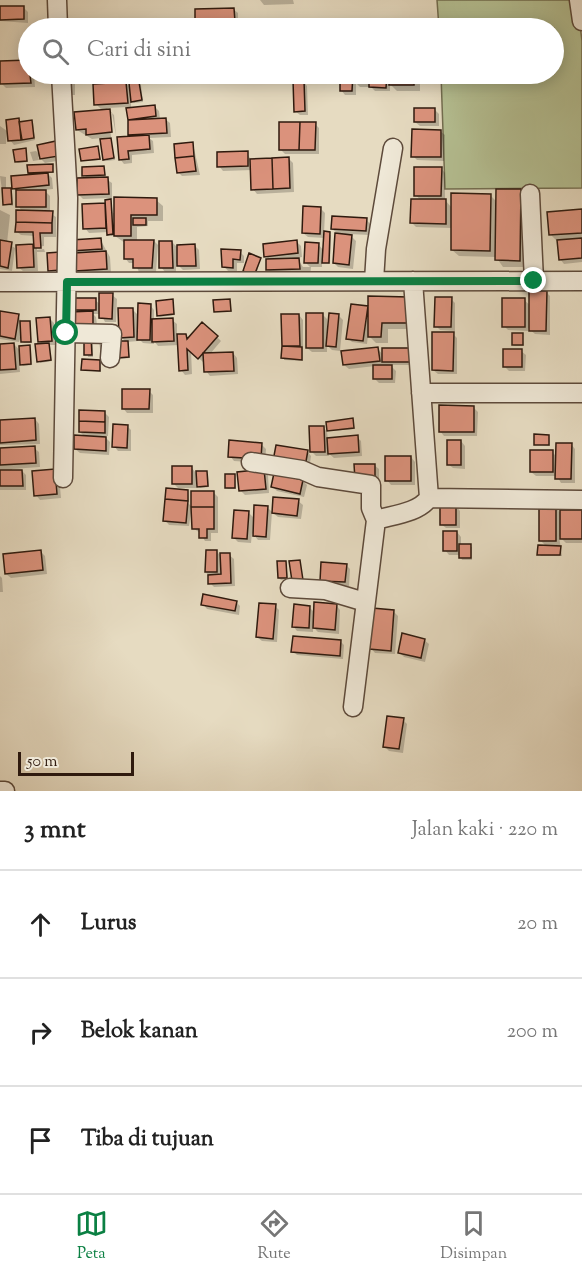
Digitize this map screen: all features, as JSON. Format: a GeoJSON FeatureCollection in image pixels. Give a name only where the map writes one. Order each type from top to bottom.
{"type":"FeatureCollection","features":[{"type":"Feature","properties":{"kind":"street"},"geometry":{"type":"LineString","coordinates":[[57,0],[58,18]]}},
{"type":"Feature","properties":{"kind":"street"},"geometry":{"type":"LineString","coordinates":[[579,0],[582,18]]}},
{"type":"Feature","properties":{"kind":"street"},"geometry":{"type":"LineString","coordinates":[[62,84],[68,198],[63,478]]}},
{"type":"Feature","properties":{"kind":"street"},"geometry":{"type":"LineString","coordinates":[[374,280],[377,240],[393,148]]}},
{"type":"Feature","properties":{"kind":"street"},"geometry":{"type":"LineString","coordinates":[[530,194],[534,281]]}},
{"type":"Feature","properties":{"kind":"street"},"geometry":{"type":"LineString","coordinates":[[376,520],[414,510],[424,505],[429,498],[413,281]]}},
{"type":"Feature","properties":{"kind":"street"},"geometry":{"type":"LineString","coordinates":[[0,282],[582,281]]}},
{"type":"Feature","properties":{"kind":"street"},"geometry":{"type":"LineString","coordinates":[[66,333],[112,334],[110,358]]}},
{"type":"Feature","properties":{"kind":"street"},"geometry":{"type":"LineString","coordinates":[[421,393],[582,393]]}},
{"type":"Feature","properties":{"kind":"street"},"geometry":{"type":"LineString","coordinates":[[251,462],[302,470],[318,477],[371,485],[373,491],[371,508],[376,520],[353,707]]}},
{"type":"Feature","properties":{"kind":"street"},"geometry":{"type":"LineString","coordinates":[[429,498],[582,500]]}},
{"type":"Feature","properties":{"kind":"street"},"geometry":{"type":"LineString","coordinates":[[290,588],[325,590],[365,602]]}},
{"type":"Feature","properties":{"kind":"street"},"geometry":{"type":"LineString","coordinates":[[0,791],[6,791]]}},
{"type":"Feature","properties":{"kind":"green space"},"geometry":{"type":"Polygon","coordinates":[[[437,0],[577,0],[582,41],[582,188],[445,189],[441,84],[564,84],[564,18],[438,18],[437,0]]]}},
{"type":"Feature","properties":{"kind":"building"},"geometry":{"type":"Polygon","coordinates":[[[0,6],[24,6],[24,18],[0,20],[0,6]]]}},
{"type":"Feature","properties":{"kind":"building"},"geometry":{"type":"Polygon","coordinates":[[[234,8],[235,18],[195,18],[195,9],[234,8]]]}},
{"type":"Feature","properties":{"kind":"building"},"geometry":{"type":"Polygon","coordinates":[[[18,60],[18,83],[0,84],[0,61],[18,60]]]}},
{"type":"Feature","properties":{"kind":"building"},"geometry":{"type":"Polygon","coordinates":[[[93,84],[126,84],[128,103],[94,105],[93,84]]]}},
{"type":"Feature","properties":{"kind":"building"},"geometry":{"type":"Polygon","coordinates":[[[129,84],[139,84],[142,100],[131,102],[129,84]]]}},
{"type":"Feature","properties":{"kind":"building"},"geometry":{"type":"Polygon","coordinates":[[[293,84],[304,84],[305,111],[294,112],[293,84]]]}},
{"type":"Feature","properties":{"kind":"building"},"geometry":{"type":"Polygon","coordinates":[[[340,84],[352,84],[352,91],[340,91],[340,84]]]}},
{"type":"Feature","properties":{"kind":"building"},"geometry":{"type":"Polygon","coordinates":[[[369,84],[386,84],[386,88],[369,87],[369,84]]]}},
{"type":"Feature","properties":{"kind":"building"},"geometry":{"type":"Polygon","coordinates":[[[389,84],[414,84],[414,85],[389,84]]]}},
{"type":"Feature","properties":{"kind":"building"},"geometry":{"type":"Polygon","coordinates":[[[155,105],[156,116],[128,120],[126,108],[155,105]]]}},
{"type":"Feature","properties":{"kind":"building"},"geometry":{"type":"Polygon","coordinates":[[[414,108],[435,108],[435,122],[414,122],[414,108]]]}},
{"type":"Feature","properties":{"kind":"building"},"geometry":{"type":"Polygon","coordinates":[[[110,109],[112,132],[86,135],[86,129],[76,130],[74,112],[110,109]]]}},
{"type":"Feature","properties":{"kind":"building"},"geometry":{"type":"Polygon","coordinates":[[[19,118],[21,140],[8,141],[6,120],[19,118]]]}},
{"type":"Feature","properties":{"kind":"building"},"geometry":{"type":"Polygon","coordinates":[[[166,118],[167,133],[128,135],[128,120],[166,118]]]}},
{"type":"Feature","properties":{"kind":"building"},"geometry":{"type":"Polygon","coordinates":[[[32,120],[34,138],[22,140],[19,122],[32,120]]]}},
{"type":"Feature","properties":{"kind":"building"},"geometry":{"type":"Polygon","coordinates":[[[279,122],[300,122],[299,150],[279,150],[279,122]]]}},
{"type":"Feature","properties":{"kind":"building"},"geometry":{"type":"Polygon","coordinates":[[[300,122],[316,122],[315,150],[299,150],[300,122]]]}},
{"type":"Feature","properties":{"kind":"building"},"geometry":{"type":"Polygon","coordinates":[[[412,129],[441,130],[441,157],[411,157],[412,129]]]}},
{"type":"Feature","properties":{"kind":"building"},"geometry":{"type":"Polygon","coordinates":[[[149,135],[150,149],[128,151],[129,159],[119,160],[117,137],[149,135]]]}},
{"type":"Feature","properties":{"kind":"building"},"geometry":{"type":"Polygon","coordinates":[[[111,138],[114,158],[103,160],[100,139],[111,138]]]}},
{"type":"Feature","properties":{"kind":"building"},"geometry":{"type":"Polygon","coordinates":[[[56,141],[59,156],[40,159],[37,145],[56,141]]]}},
{"type":"Feature","properties":{"kind":"building"},"geometry":{"type":"Polygon","coordinates":[[[193,142],[194,156],[175,158],[174,144],[193,142]]]}},
{"type":"Feature","properties":{"kind":"building"},"geometry":{"type":"Polygon","coordinates":[[[98,146],[100,159],[81,161],[79,149],[98,146]]]}},
{"type":"Feature","properties":{"kind":"building"},"geometry":{"type":"Polygon","coordinates":[[[26,148],[27,161],[15,162],[13,150],[26,148]]]}},
{"type":"Feature","properties":{"kind":"building"},"geometry":{"type":"Polygon","coordinates":[[[248,151],[248,166],[217,167],[217,152],[248,151]]]}},
{"type":"Feature","properties":{"kind":"building"},"geometry":{"type":"Polygon","coordinates":[[[194,156],[196,171],[177,173],[175,158],[194,156]]]}},
{"type":"Feature","properties":{"kind":"building"},"geometry":{"type":"Polygon","coordinates":[[[289,157],[290,188],[273,189],[272,158],[289,157]]]}},
{"type":"Feature","properties":{"kind":"building"},"geometry":{"type":"Polygon","coordinates":[[[272,158],[273,189],[251,190],[250,159],[272,158]]]}},
{"type":"Feature","properties":{"kind":"building"},"geometry":{"type":"Polygon","coordinates":[[[53,164],[53,172],[28,173],[27,165],[53,164]]]}},
{"type":"Feature","properties":{"kind":"building"},"geometry":{"type":"Polygon","coordinates":[[[104,166],[105,175],[82,176],[82,167],[104,166]]]}},
{"type":"Feature","properties":{"kind":"building"},"geometry":{"type":"Polygon","coordinates":[[[414,167],[442,167],[441,196],[414,196],[414,167]]]}},
{"type":"Feature","properties":{"kind":"building"},"geometry":{"type":"Polygon","coordinates":[[[48,173],[49,185],[12,189],[11,176],[48,173]]]}},
{"type":"Feature","properties":{"kind":"building"},"geometry":{"type":"Polygon","coordinates":[[[108,177],[109,194],[77,195],[77,178],[108,177]]]}},
{"type":"Feature","properties":{"kind":"building"},"geometry":{"type":"Polygon","coordinates":[[[2,188],[11,188],[12,204],[3,205],[2,188]]]}},
{"type":"Feature","properties":{"kind":"building"},"geometry":{"type":"Polygon","coordinates":[[[496,189],[521,189],[520,261],[495,260],[496,189]]]}},
{"type":"Feature","properties":{"kind":"building"},"geometry":{"type":"Polygon","coordinates":[[[16,190],[46,190],[46,207],[16,207],[16,190]]]}},
{"type":"Feature","properties":{"kind":"building"},"geometry":{"type":"Polygon","coordinates":[[[451,193],[491,194],[490,251],[451,250],[451,193]]]}},
{"type":"Feature","properties":{"kind":"building"},"geometry":{"type":"Polygon","coordinates":[[[114,197],[157,198],[157,215],[131,215],[131,236],[114,236],[114,197]]]}},
{"type":"Feature","properties":{"kind":"building"},"geometry":{"type":"Polygon","coordinates":[[[111,199],[113,234],[107,235],[105,200],[111,199]]]}},
{"type":"Feature","properties":{"kind":"building"},"geometry":{"type":"Polygon","coordinates":[[[411,199],[446,199],[446,224],[410,223],[411,199]]]}},
{"type":"Feature","properties":{"kind":"building"},"geometry":{"type":"Polygon","coordinates":[[[105,203],[106,228],[83,229],[82,204],[105,203]]]}},
{"type":"Feature","properties":{"kind":"building"},"geometry":{"type":"Polygon","coordinates":[[[303,206],[321,207],[320,234],[302,233],[303,206]]]}},
{"type":"Feature","properties":{"kind":"building"},"geometry":{"type":"Polygon","coordinates":[[[582,209],[582,233],[549,235],[547,212],[582,209]]]}},
{"type":"Feature","properties":{"kind":"building"},"geometry":{"type":"Polygon","coordinates":[[[16,210],[53,211],[52,223],[16,222],[16,210]]]}},
{"type":"Feature","properties":{"kind":"building"},"geometry":{"type":"Polygon","coordinates":[[[332,216],[367,218],[366,231],[331,229],[332,216]]]}},
{"type":"Feature","properties":{"kind":"building"},"geometry":{"type":"Polygon","coordinates":[[[133,218],[146,218],[146,225],[133,225],[133,218]]]}},
{"type":"Feature","properties":{"kind":"building"},"geometry":{"type":"Polygon","coordinates":[[[16,222],[52,223],[52,233],[40,233],[41,248],[34,248],[33,232],[15,232],[16,222]]]}},
{"type":"Feature","properties":{"kind":"building"},"geometry":{"type":"Polygon","coordinates":[[[324,231],[330,232],[329,263],[322,263],[324,231]]]}},
{"type":"Feature","properties":{"kind":"building"},"geometry":{"type":"Polygon","coordinates":[[[335,233],[352,235],[349,265],[333,263],[335,233]]]}},
{"type":"Feature","properties":{"kind":"building"},"geometry":{"type":"Polygon","coordinates":[[[101,238],[102,249],[71,251],[71,240],[101,238]]]}},
{"type":"Feature","properties":{"kind":"building"},"geometry":{"type":"Polygon","coordinates":[[[582,238],[582,258],[559,260],[557,240],[582,238]]]}},
{"type":"Feature","properties":{"kind":"building"},"geometry":{"type":"Polygon","coordinates":[[[0,240],[12,242],[8,268],[0,266],[0,240]]]}},
{"type":"Feature","properties":{"kind":"building"},"geometry":{"type":"Polygon","coordinates":[[[124,240],[154,240],[152,268],[133,268],[133,259],[124,259],[124,240]]]}},
{"type":"Feature","properties":{"kind":"building"},"geometry":{"type":"Polygon","coordinates":[[[297,240],[298,253],[264,257],[263,244],[297,240]]]}},
{"type":"Feature","properties":{"kind":"building"},"geometry":{"type":"Polygon","coordinates":[[[159,241],[172,241],[173,268],[159,268],[159,241]]]}},
{"type":"Feature","properties":{"kind":"building"},"geometry":{"type":"Polygon","coordinates":[[[305,242],[319,243],[318,263],[304,263],[305,242]]]}},
{"type":"Feature","properties":{"kind":"building"},"geometry":{"type":"Polygon","coordinates":[[[33,244],[34,267],[17,268],[16,245],[33,244]]]}},
{"type":"Feature","properties":{"kind":"building"},"geometry":{"type":"Polygon","coordinates":[[[195,244],[196,266],[177,266],[177,245],[195,244]]]}},
{"type":"Feature","properties":{"kind":"building"},"geometry":{"type":"Polygon","coordinates":[[[221,249],[241,250],[240,260],[233,259],[233,268],[222,267],[221,249]]]}},
{"type":"Feature","properties":{"kind":"building"},"geometry":{"type":"Polygon","coordinates":[[[106,251],[107,269],[75,271],[74,253],[106,251]]]}},
{"type":"Feature","properties":{"kind":"building"},"geometry":{"type":"Polygon","coordinates":[[[60,252],[61,270],[48,271],[47,253],[60,252]]]}},
{"type":"Feature","properties":{"kind":"building"},"geometry":{"type":"Polygon","coordinates":[[[249,253],[261,258],[254,276],[243,271],[249,253]]]}},
{"type":"Feature","properties":{"kind":"building"},"geometry":{"type":"Polygon","coordinates":[[[299,258],[300,269],[266,270],[266,259],[299,258]]]}},
{"type":"Feature","properties":{"kind":"building"},"geometry":{"type":"Polygon","coordinates":[[[529,290],[547,291],[546,331],[529,331],[529,290]]]}},
{"type":"Feature","properties":{"kind":"building"},"geometry":{"type":"Polygon","coordinates":[[[99,293],[113,293],[112,319],[99,318],[99,293]]]}},
{"type":"Feature","properties":{"kind":"building"},"geometry":{"type":"Polygon","coordinates":[[[368,296],[409,297],[409,323],[382,323],[381,337],[368,337],[368,296]]]}},
{"type":"Feature","properties":{"kind":"building"},"geometry":{"type":"Polygon","coordinates":[[[435,297],[452,297],[451,327],[434,327],[435,297]]]}},
{"type":"Feature","properties":{"kind":"building"},"geometry":{"type":"Polygon","coordinates":[[[71,298],[96,298],[96,310],[70,310],[71,298]]]}},
{"type":"Feature","properties":{"kind":"building"},"geometry":{"type":"Polygon","coordinates":[[[502,298],[525,298],[525,327],[502,327],[502,298]]]}},
{"type":"Feature","properties":{"kind":"building"},"geometry":{"type":"Polygon","coordinates":[[[173,299],[174,314],[157,316],[156,301],[173,299]]]}},
{"type":"Feature","properties":{"kind":"building"},"geometry":{"type":"Polygon","coordinates":[[[230,299],[231,311],[214,312],[213,300],[230,299]]]}},
{"type":"Feature","properties":{"kind":"building"},"geometry":{"type":"Polygon","coordinates":[[[138,303],[151,304],[150,340],[137,340],[138,303]]]}},
{"type":"Feature","properties":{"kind":"building"},"geometry":{"type":"Polygon","coordinates":[[[351,304],[368,306],[363,341],[346,339],[351,304]]]}},
{"type":"Feature","properties":{"kind":"building"},"geometry":{"type":"Polygon","coordinates":[[[118,308],[133,308],[134,337],[119,338],[118,308]]]}},
{"type":"Feature","properties":{"kind":"building"},"geometry":{"type":"Polygon","coordinates":[[[0,311],[19,314],[15,339],[0,336],[0,311]]]}},
{"type":"Feature","properties":{"kind":"building"},"geometry":{"type":"Polygon","coordinates":[[[93,311],[93,330],[71,331],[70,312],[93,311]]]}},
{"type":"Feature","properties":{"kind":"building"},"geometry":{"type":"Polygon","coordinates":[[[306,313],[323,313],[323,348],[306,348],[306,313]]]}},
{"type":"Feature","properties":{"kind":"building"},"geometry":{"type":"Polygon","coordinates":[[[329,313],[339,314],[336,347],[326,346],[329,313]]]}},
{"type":"Feature","properties":{"kind":"building"},"geometry":{"type":"Polygon","coordinates":[[[281,314],[299,314],[300,346],[282,346],[281,314]]]}},
{"type":"Feature","properties":{"kind":"building"},"geometry":{"type":"Polygon","coordinates":[[[50,317],[52,341],[38,342],[36,318],[50,317]]]}},
{"type":"Feature","properties":{"kind":"building"},"geometry":{"type":"Polygon","coordinates":[[[173,318],[174,341],[152,342],[152,319],[173,318]]]}},
{"type":"Feature","properties":{"kind":"building"},"geometry":{"type":"Polygon","coordinates":[[[20,321],[30,321],[31,342],[21,342],[20,321]]]}},
{"type":"Feature","properties":{"kind":"building"},"geometry":{"type":"Polygon","coordinates":[[[202,322],[218,336],[198,359],[187,349],[188,370],[179,371],[177,334],[186,334],[187,339],[202,322]]]}},
{"type":"Feature","properties":{"kind":"building"},"geometry":{"type":"Polygon","coordinates":[[[432,332],[454,332],[453,371],[432,370],[432,332]]]}},
{"type":"Feature","properties":{"kind":"building"},"geometry":{"type":"Polygon","coordinates":[[[512,333],[523,333],[523,345],[512,345],[512,333]]]}},
{"type":"Feature","properties":{"kind":"building"},"geometry":{"type":"Polygon","coordinates":[[[84,336],[91,336],[92,355],[84,355],[84,336]]]}},
{"type":"Feature","properties":{"kind":"building"},"geometry":{"type":"Polygon","coordinates":[[[116,341],[128,341],[129,357],[117,358],[116,341]]]}},
{"type":"Feature","properties":{"kind":"building"},"geometry":{"type":"Polygon","coordinates":[[[14,343],[16,369],[0,370],[0,344],[14,343]]]}},
{"type":"Feature","properties":{"kind":"building"},"geometry":{"type":"Polygon","coordinates":[[[49,343],[51,360],[37,362],[35,344],[49,343]]]}},
{"type":"Feature","properties":{"kind":"building"},"geometry":{"type":"Polygon","coordinates":[[[30,345],[31,364],[20,365],[19,346],[30,345]]]}},
{"type":"Feature","properties":{"kind":"building"},"geometry":{"type":"Polygon","coordinates":[[[282,346],[302,347],[302,360],[281,358],[282,346]]]}},
{"type":"Feature","properties":{"kind":"building"},"geometry":{"type":"Polygon","coordinates":[[[378,347],[380,361],[343,365],[341,351],[378,347]]]}},
{"type":"Feature","properties":{"kind":"building"},"geometry":{"type":"Polygon","coordinates":[[[382,348],[412,348],[412,362],[382,362],[382,348]]]}},
{"type":"Feature","properties":{"kind":"building"},"geometry":{"type":"Polygon","coordinates":[[[503,349],[522,349],[522,367],[503,367],[503,349]]]}},
{"type":"Feature","properties":{"kind":"building"},"geometry":{"type":"Polygon","coordinates":[[[233,352],[234,371],[204,372],[203,353],[233,352]]]}},
{"type":"Feature","properties":{"kind":"building"},"geometry":{"type":"Polygon","coordinates":[[[82,359],[100,360],[100,371],[81,370],[82,359]]]}},
{"type":"Feature","properties":{"kind":"building"},"geometry":{"type":"Polygon","coordinates":[[[373,365],[392,365],[392,379],[373,379],[373,365]]]}},
{"type":"Feature","properties":{"kind":"building"},"geometry":{"type":"Polygon","coordinates":[[[122,389],[150,389],[149,409],[122,409],[122,389]]]}},
{"type":"Feature","properties":{"kind":"building"},"geometry":{"type":"Polygon","coordinates":[[[439,405],[474,406],[474,432],[439,432],[439,405]]]}},
{"type":"Feature","properties":{"kind":"building"},"geometry":{"type":"Polygon","coordinates":[[[79,410],[105,411],[105,422],[79,421],[79,410]]]}},
{"type":"Feature","properties":{"kind":"building"},"geometry":{"type":"Polygon","coordinates":[[[35,418],[36,440],[0,443],[0,420],[35,418]]]}},
{"type":"Feature","properties":{"kind":"building"},"geometry":{"type":"Polygon","coordinates":[[[353,418],[354,428],[327,431],[326,422],[353,418]]]}},
{"type":"Feature","properties":{"kind":"building"},"geometry":{"type":"Polygon","coordinates":[[[79,421],[105,422],[105,433],[79,432],[79,421]]]}},
{"type":"Feature","properties":{"kind":"building"},"geometry":{"type":"Polygon","coordinates":[[[113,424],[128,425],[127,448],[112,447],[113,424]]]}},
{"type":"Feature","properties":{"kind":"building"},"geometry":{"type":"Polygon","coordinates":[[[309,426],[324,426],[325,452],[310,452],[309,426]]]}},
{"type":"Feature","properties":{"kind":"building"},"geometry":{"type":"Polygon","coordinates":[[[534,434],[549,435],[549,445],[534,445],[534,434]]]}},
{"type":"Feature","properties":{"kind":"building"},"geometry":{"type":"Polygon","coordinates":[[[74,435],[106,437],[106,451],[74,449],[74,435]]]}},
{"type":"Feature","properties":{"kind":"building"},"geometry":{"type":"Polygon","coordinates":[[[358,435],[359,452],[328,454],[327,438],[358,435]]]}},
{"type":"Feature","properties":{"kind":"building"},"geometry":{"type":"Polygon","coordinates":[[[229,440],[262,443],[261,459],[228,457],[229,440]]]}},
{"type":"Feature","properties":{"kind":"building"},"geometry":{"type":"Polygon","coordinates":[[[447,440],[461,440],[461,465],[447,465],[447,440]]]}},
{"type":"Feature","properties":{"kind":"building"},"geometry":{"type":"Polygon","coordinates":[[[556,443],[572,443],[571,479],[555,479],[556,443]]]}},
{"type":"Feature","properties":{"kind":"building"},"geometry":{"type":"Polygon","coordinates":[[[276,445],[308,450],[305,467],[273,461],[276,445]]]}},
{"type":"Feature","properties":{"kind":"building"},"geometry":{"type":"Polygon","coordinates":[[[35,446],[36,463],[0,465],[0,448],[35,446]]]}},
{"type":"Feature","properties":{"kind":"building"},"geometry":{"type":"Polygon","coordinates":[[[530,450],[553,450],[553,472],[530,472],[530,450]]]}},
{"type":"Feature","properties":{"kind":"building"},"geometry":{"type":"Polygon","coordinates":[[[385,456],[411,456],[411,481],[385,481],[385,456]]]}},
{"type":"Feature","properties":{"kind":"building"},"geometry":{"type":"Polygon","coordinates":[[[354,464],[375,464],[375,480],[355,480],[354,464]]]}},
{"type":"Feature","properties":{"kind":"building"},"geometry":{"type":"Polygon","coordinates":[[[172,466],[192,466],[192,484],[172,484],[172,466]]]}},
{"type":"Feature","properties":{"kind":"building"},"geometry":{"type":"Polygon","coordinates":[[[55,469],[57,494],[34,496],[32,471],[55,469]]]}},
{"type":"Feature","properties":{"kind":"building"},"geometry":{"type":"Polygon","coordinates":[[[264,469],[266,489],[239,491],[237,472],[264,469]]]}},
{"type":"Feature","properties":{"kind":"building"},"geometry":{"type":"Polygon","coordinates":[[[0,470],[22,470],[23,486],[0,486],[0,470]]]}},
{"type":"Feature","properties":{"kind":"building"},"geometry":{"type":"Polygon","coordinates":[[[196,471],[207,471],[208,486],[197,487],[196,471]]]}},
{"type":"Feature","properties":{"kind":"building"},"geometry":{"type":"Polygon","coordinates":[[[274,473],[303,480],[300,494],[271,487],[274,473]]]}},
{"type":"Feature","properties":{"kind":"building"},"geometry":{"type":"Polygon","coordinates":[[[225,474],[235,474],[235,488],[225,488],[225,474]]]}},
{"type":"Feature","properties":{"kind":"building"},"geometry":{"type":"Polygon","coordinates":[[[166,488],[188,490],[188,501],[165,499],[166,488]]]}},
{"type":"Feature","properties":{"kind":"building"},"geometry":{"type":"Polygon","coordinates":[[[191,491],[214,491],[214,507],[191,507],[191,491]]]}},
{"type":"Feature","properties":{"kind":"building"},"geometry":{"type":"Polygon","coordinates":[[[273,497],[299,499],[297,516],[272,513],[273,497]]]}},
{"type":"Feature","properties":{"kind":"building"},"geometry":{"type":"Polygon","coordinates":[[[165,499],[188,501],[186,523],[163,521],[165,499]]]}},
{"type":"Feature","properties":{"kind":"building"},"geometry":{"type":"Polygon","coordinates":[[[254,505],[268,506],[266,537],[253,536],[254,505]]]}},
{"type":"Feature","properties":{"kind":"building"},"geometry":{"type":"Polygon","coordinates":[[[440,505],[456,505],[456,525],[440,525],[440,505]]]}},
{"type":"Feature","properties":{"kind":"building"},"geometry":{"type":"Polygon","coordinates":[[[539,506],[556,507],[556,541],[539,541],[539,506]]]}},
{"type":"Feature","properties":{"kind":"building"},"geometry":{"type":"Polygon","coordinates":[[[191,507],[214,507],[214,529],[207,529],[207,538],[199,538],[199,529],[192,529],[191,507]]]}},
{"type":"Feature","properties":{"kind":"building"},"geometry":{"type":"Polygon","coordinates":[[[234,510],[249,511],[247,539],[232,538],[234,510]]]}},
{"type":"Feature","properties":{"kind":"building"},"geometry":{"type":"Polygon","coordinates":[[[560,510],[582,510],[582,539],[560,539],[560,510]]]}},
{"type":"Feature","properties":{"kind":"building"},"geometry":{"type":"Polygon","coordinates":[[[443,531],[457,531],[457,551],[443,551],[443,531]]]}},
{"type":"Feature","properties":{"kind":"building"},"geometry":{"type":"Polygon","coordinates":[[[459,544],[471,544],[471,558],[459,558],[459,544]]]}},
{"type":"Feature","properties":{"kind":"building"},"geometry":{"type":"Polygon","coordinates":[[[538,545],[561,546],[560,555],[537,555],[538,545]]]}},
{"type":"Feature","properties":{"kind":"building"},"geometry":{"type":"Polygon","coordinates":[[[41,550],[43,570],[5,574],[3,554],[41,550]]]}},
{"type":"Feature","properties":{"kind":"building"},"geometry":{"type":"Polygon","coordinates":[[[206,550],[217,550],[217,572],[205,572],[206,550]]]}},
{"type":"Feature","properties":{"kind":"building"},"geometry":{"type":"Polygon","coordinates":[[[220,553],[230,553],[231,583],[208,584],[208,575],[221,574],[220,553]]]}},
{"type":"Feature","properties":{"kind":"building"},"geometry":{"type":"Polygon","coordinates":[[[300,560],[303,580],[292,581],[289,561],[300,560]]]}},
{"type":"Feature","properties":{"kind":"building"},"geometry":{"type":"Polygon","coordinates":[[[277,561],[286,561],[287,578],[278,578],[277,561]]]}},
{"type":"Feature","properties":{"kind":"building"},"geometry":{"type":"Polygon","coordinates":[[[321,562],[347,564],[345,582],[320,581],[321,562]]]}},
{"type":"Feature","properties":{"kind":"building"},"geometry":{"type":"Polygon","coordinates":[[[203,594],[237,601],[235,611],[201,605],[203,594]]]}},
{"type":"Feature","properties":{"kind":"building"},"geometry":{"type":"Polygon","coordinates":[[[314,602],[337,604],[335,630],[313,628],[314,602]]]}},
{"type":"Feature","properties":{"kind":"building"},"geometry":{"type":"Polygon","coordinates":[[[259,603],[276,604],[273,639],[256,637],[259,603]]]}},
{"type":"Feature","properties":{"kind":"building"},"geometry":{"type":"Polygon","coordinates":[[[294,604],[310,606],[309,628],[292,627],[294,604]]]}},
{"type":"Feature","properties":{"kind":"building"},"geometry":{"type":"Polygon","coordinates":[[[372,608],[394,610],[391,651],[369,649],[372,608]]]}},
{"type":"Feature","properties":{"kind":"building"},"geometry":{"type":"Polygon","coordinates":[[[402,633],[425,639],[421,658],[398,653],[402,633]]]}},
{"type":"Feature","properties":{"kind":"building"},"geometry":{"type":"Polygon","coordinates":[[[293,636],[341,640],[340,656],[291,652],[293,636]]]}},
{"type":"Feature","properties":{"kind":"building"},"geometry":{"type":"Polygon","coordinates":[[[387,716],[404,718],[399,749],[383,747],[387,716]]]}},
{"type":"Feature","properties":{"kind":"route"},"geometry":{"type":"LineString","coordinates":[[66,333],[67,282],[534,281]]}}]}
